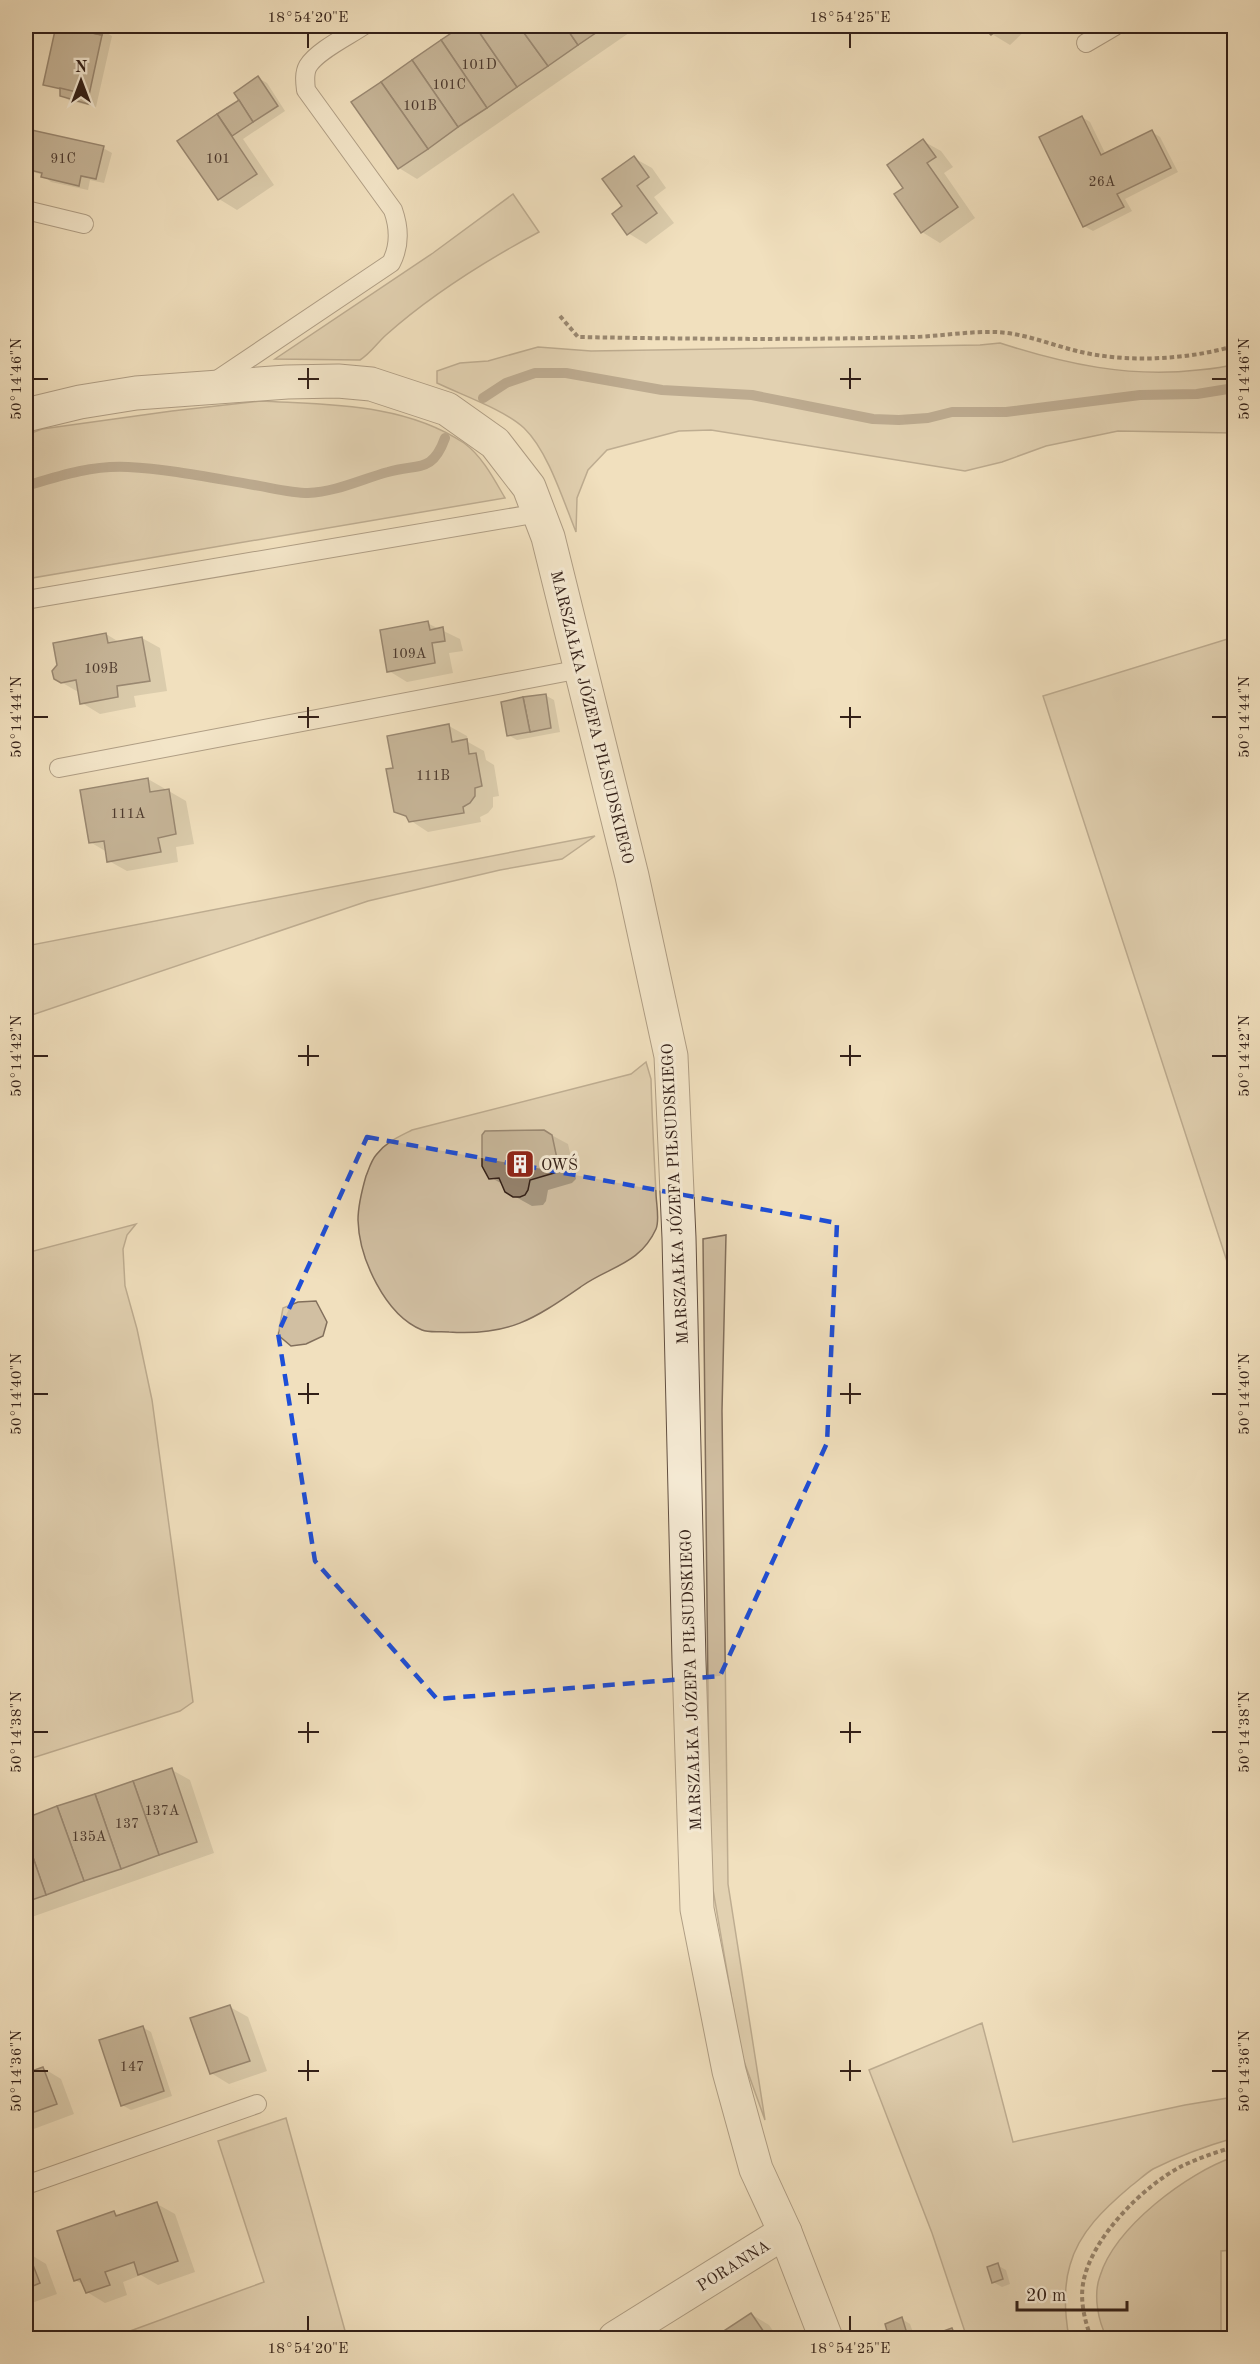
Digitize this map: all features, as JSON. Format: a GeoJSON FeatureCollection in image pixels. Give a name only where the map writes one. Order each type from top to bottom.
{"type":"FeatureCollection","features":[{"type":"Feature","properties":{"kind":"street","name":"MARSZAŁKA JÓZEFA PIŁSUDSKIEGO"},"geometry":{"type":"LineString","coordinates":[[26,415],[80,402],[136,393],[338,381],[371,384],[447,409],[495,443],[529,487],[548,537],[581,669],[632,876],[671,1056],[679,1238],[697,1909],[729,2072],[756,2169],[785,2232]]}},
{"type":"Feature","properties":{"kind":"street","name":"PORANNA"},"geometry":{"type":"LineString","coordinates":[[615,2338],[785,2232],[826,2338]]}},
{"type":"Feature","properties":{"kind":"lane"},"geometry":{"type":"LineString","coordinates":[[205,388],[391,262],[396,253],[398,223],[393,210],[306,90],[304,78],[307,66],[318,56],[363,26]]}},
{"type":"Feature","properties":{"kind":"lane"},"geometry":{"type":"LineString","coordinates":[[1086,43],[1115,26]]}},
{"type":"Feature","properties":{"kind":"lane"},"geometry":{"type":"LineString","coordinates":[[26,210],[84,224]]}},
{"type":"Feature","properties":{"kind":"lane"},"geometry":{"type":"LineString","coordinates":[[26,600],[539,513]]}},
{"type":"Feature","properties":{"kind":"lane"},"geometry":{"type":"LineString","coordinates":[[59,768],[581,669]]}},
{"type":"Feature","properties":{"kind":"lane"},"geometry":{"type":"LineString","coordinates":[[26,2185],[257,2104]]}},
{"type":"Feature","properties":{"kind":"path"},"geometry":{"type":"LineString","coordinates":[[561,316],[578,337],[914,337],[990,331],[1021,335],[1079,351],[1126,357],[1206,354],[1234,346]]}},
{"type":"Feature","properties":{"kind":"path"},"geometry":{"type":"LineString","coordinates":[[1091,2338],[1083,2313],[1083,2285],[1089,2262],[1104,2236],[1128,2207],[1155,2184],[1181,2167],[1234,2147]]}},
{"type":"Feature","properties":{"kind":"highlighted area"},"geometry":{"type":"Polygon","coordinates":[[[367,1137],[837,1223],[827,1443],[720,1676],[437,1699],[315,1561],[278,1333],[367,1137]]]}},
{"type":"Feature","properties":{"kind":"shaded area"},"geometry":{"type":"Polygon","coordinates":[[[513,194],[539,232],[440,292],[386,335],[360,360],[275,359],[433,253],[513,194]]]}},
{"type":"Feature","properties":{"kind":"shaded area"},"geometry":{"type":"Polygon","coordinates":[[[1000,343],[1073,363],[1123,371],[1173,372],[1234,364],[1234,433],[1118,431],[1046,446],[1002,462],[965,471],[711,430],[679,431],[607,450],[588,470],[577,498],[576,532],[548,463],[524,428],[495,409],[437,383],[437,371],[460,363],[488,361],[538,347],[591,351],[1000,343]]]}},
{"type":"Feature","properties":{"kind":"shaded area"},"geometry":{"type":"Polygon","coordinates":[[[261,401],[366,408],[417,420],[441,430],[470,448],[487,468],[505,498],[26,579],[26,435],[42,429],[261,401]]]}},
{"type":"Feature","properties":{"kind":"shaded area"},"geometry":{"type":"Polygon","coordinates":[[[1234,637],[1234,1283],[1043,696],[1234,637]]]}},
{"type":"Feature","properties":{"kind":"shaded area"},"geometry":{"type":"Polygon","coordinates":[[[595,836],[562,859],[500,870],[368,901],[26,1017],[26,946],[595,836]]]}},
{"type":"Feature","properties":{"kind":"shaded area"},"geometry":{"type":"Polygon","coordinates":[[[646,1062],[651,1079],[658,1221],[656,1229],[642,1250],[550,1308],[505,1328],[470,1333],[428,1331],[409,1323],[397,1312],[376,1284],[369,1268],[363,1251],[358,1220],[366,1176],[374,1157],[380,1150],[392,1140],[412,1130],[631,1074],[646,1062]]]}},
{"type":"Feature","properties":{"kind":"shaded area"},"geometry":{"type":"Polygon","coordinates":[[[136,1224],[127,1235],[123,1249],[125,1286],[152,1400],[193,1702],[180,1711],[26,1760],[26,1253],[136,1224]]]}},
{"type":"Feature","properties":{"kind":"shaded area"},"geometry":{"type":"Polygon","coordinates":[[[726,1235],[722,1411],[728,1884],[765,2120],[741,2053],[710,1872],[703,1239],[726,1235]]]}},
{"type":"Feature","properties":{"kind":"shaded area"},"geometry":{"type":"Polygon","coordinates":[[[316,1301],[327,1322],[323,1336],[306,1344],[291,1346],[278,1335],[283,1308],[298,1302],[316,1301]]]}},
{"type":"Feature","properties":{"kind":"shaded area"},"geometry":{"type":"Polygon","coordinates":[[[982,2023],[1013,2142],[1185,2105],[1234,2097],[1234,2138],[1213,2144],[1153,2169],[1112,2203],[1086,2231],[1074,2253],[1066,2283],[1065,2302],[1069,2338],[967,2338],[932,2233],[869,2070],[982,2023]]]}},
{"type":"Feature","properties":{"kind":"shaded area"},"geometry":{"type":"Polygon","coordinates":[[[286,2118],[347,2338],[111,2338],[264,2282],[218,2141],[286,2118]]]}},
{"type":"Feature","properties":{"kind":"shaded area"},"geometry":{"type":"Polygon","coordinates":[[[1234,2157],[1234,2250],[1221,2251],[1221,2338],[1107,2338],[1101,2324],[1097,2291],[1108,2257],[1137,2221],[1175,2188],[1216,2164],[1234,2157]]]}},
{"type":"Feature","properties":{"kind":"building"},"geometry":{"type":"Polygon","coordinates":[[[56,26],[102,35],[89,95],[43,85],[56,26]]]}},
{"type":"Feature","properties":{"kind":"building"},"geometry":{"type":"Polygon","coordinates":[[[61,26],[86,26],[104,29],[102,35],[61,26]]]}},
{"type":"Feature","properties":{"kind":"building"},"geometry":{"type":"Polygon","coordinates":[[[462,26],[475,26],[517,87],[487,108],[441,40],[462,26]]]}},
{"type":"Feature","properties":{"kind":"building"},"geometry":{"type":"Polygon","coordinates":[[[475,26],[519,26],[548,66],[517,87],[475,26]]]}},
{"type":"Feature","properties":{"kind":"building"},"geometry":{"type":"Polygon","coordinates":[[[519,26],[565,26],[578,45],[548,66],[519,26]]]}},
{"type":"Feature","properties":{"kind":"building"},"geometry":{"type":"Polygon","coordinates":[[[565,26],[606,26],[578,45],[565,26]]]}},
{"type":"Feature","properties":{"kind":"building"},"geometry":{"type":"Polygon","coordinates":[[[982,26],[1002,26],[991,35],[982,26]]]}},
{"type":"Feature","properties":{"kind":"building"},"geometry":{"type":"Polygon","coordinates":[[[441,40],[487,108],[458,127],[412,60],[441,40]]]}},
{"type":"Feature","properties":{"kind":"building"},"geometry":{"type":"Polygon","coordinates":[[[412,60],[458,127],[428,149],[381,82],[412,60]]]}},
{"type":"Feature","properties":{"kind":"building"},"geometry":{"type":"Polygon","coordinates":[[[258,76],[278,106],[253,122],[234,93],[258,76]]]}},
{"type":"Feature","properties":{"kind":"building"},"geometry":{"type":"Polygon","coordinates":[[[381,82],[428,149],[398,169],[351,102],[381,82]]]}},
{"type":"Feature","properties":{"kind":"building"},"geometry":{"type":"Polygon","coordinates":[[[60,88],[89,95],[88,104],[60,96],[60,88]]]}},
{"type":"Feature","properties":{"kind":"building"},"geometry":{"type":"Polygon","coordinates":[[[239,100],[253,122],[232,136],[217,114],[239,100]]]}},
{"type":"Feature","properties":{"kind":"building"},"geometry":{"type":"Polygon","coordinates":[[[217,114],[257,174],[218,200],[177,141],[217,114]]]}},
{"type":"Feature","properties":{"kind":"building"},"geometry":{"type":"Polygon","coordinates":[[[1082,116],[1101,155],[1152,130],[1171,168],[1117,194],[1124,207],[1083,227],[1039,137],[1082,116]]]}},
{"type":"Feature","properties":{"kind":"building"},"geometry":{"type":"Polygon","coordinates":[[[27,129],[104,146],[96,179],[81,176],[79,186],[41,177],[42,173],[26,169],[27,129]]]}},
{"type":"Feature","properties":{"kind":"building"},"geometry":{"type":"Polygon","coordinates":[[[923,139],[936,157],[927,163],[958,207],[921,233],[894,194],[903,188],[887,165],[923,139]]]}},
{"type":"Feature","properties":{"kind":"building"},"geometry":{"type":"Polygon","coordinates":[[[634,156],[649,177],[637,186],[657,213],[627,235],[612,214],[622,206],[602,179],[634,156]]]}},
{"type":"Feature","properties":{"kind":"building"},"geometry":{"type":"Polygon","coordinates":[[[428,621],[430,630],[443,627],[445,641],[432,643],[435,663],[387,672],[380,630],[428,621]]]}},
{"type":"Feature","properties":{"kind":"building"},"geometry":{"type":"Polygon","coordinates":[[[106,633],[108,643],[142,637],[150,681],[117,686],[118,697],[80,704],[76,680],[61,683],[54,679],[52,671],[57,665],[53,643],[106,633]]]}},
{"type":"Feature","properties":{"kind":"building"},"geometry":{"type":"Polygon","coordinates":[[[546,694],[551,728],[530,732],[523,697],[546,694]]]}},
{"type":"Feature","properties":{"kind":"building"},"geometry":{"type":"Polygon","coordinates":[[[523,697],[530,732],[507,736],[501,702],[523,697]]]}},
{"type":"Feature","properties":{"kind":"building"},"geometry":{"type":"Polygon","coordinates":[[[449,724],[452,742],[467,739],[469,754],[476,753],[482,786],[475,788],[475,796],[463,807],[464,813],[409,822],[406,816],[394,812],[386,769],[393,768],[387,736],[449,724]]]}},
{"type":"Feature","properties":{"kind":"building"},"geometry":{"type":"Polygon","coordinates":[[[148,778],[150,792],[169,789],[176,834],[158,838],[161,852],[107,862],[104,841],[89,843],[80,790],[148,778]]]}},
{"type":"Feature","properties":{"kind":"building","name":"OWŚ"},"geometry":{"type":"Polygon","coordinates":[[[544,1130],[552,1135],[559,1168],[554,1173],[530,1180],[525,1195],[513,1197],[505,1192],[499,1178],[489,1179],[482,1166],[482,1135],[485,1131],[544,1130]]]}},
{"type":"Feature","properties":{"kind":"building"},"geometry":{"type":"Polygon","coordinates":[[[172,1768],[197,1842],[159,1855],[133,1781],[172,1768]]]}},
{"type":"Feature","properties":{"kind":"building"},"geometry":{"type":"Polygon","coordinates":[[[133,1781],[159,1855],[121,1869],[95,1794],[133,1781]]]}},
{"type":"Feature","properties":{"kind":"building"},"geometry":{"type":"Polygon","coordinates":[[[95,1794],[121,1869],[84,1881],[57,1806],[95,1794]]]}},
{"type":"Feature","properties":{"kind":"building"},"geometry":{"type":"Polygon","coordinates":[[[57,1806],[84,1881],[46,1895],[26,1837],[26,1818],[57,1806]]]}},
{"type":"Feature","properties":{"kind":"building"},"geometry":{"type":"Polygon","coordinates":[[[26,1837],[46,1895],[26,1902],[26,1837]]]}},
{"type":"Feature","properties":{"kind":"building"},"geometry":{"type":"Polygon","coordinates":[[[230,2005],[250,2061],[210,2074],[190,2018],[230,2005]]]}},
{"type":"Feature","properties":{"kind":"building"},"geometry":{"type":"Polygon","coordinates":[[[143,2026],[164,2091],[121,2106],[99,2040],[143,2026]]]}},
{"type":"Feature","properties":{"kind":"building"},"geometry":{"type":"Polygon","coordinates":[[[43,2067],[57,2104],[26,2115],[26,2073],[43,2067]]]}},
{"type":"Feature","properties":{"kind":"building"},"geometry":{"type":"Polygon","coordinates":[[[157,2202],[178,2261],[138,2275],[134,2262],[105,2272],[110,2285],[86,2293],[80,2279],[74,2281],[57,2231],[114,2211],[116,2216],[157,2202]]]}},
{"type":"Feature","properties":{"kind":"building"},"geometry":{"type":"Polygon","coordinates":[[[28,2252],[40,2283],[26,2289],[26,2253],[28,2252]]]}},
{"type":"Feature","properties":{"kind":"building"},"geometry":{"type":"Polygon","coordinates":[[[998,2263],[1003,2279],[992,2283],[987,2267],[998,2263]]]}},
{"type":"Feature","properties":{"kind":"building"},"geometry":{"type":"Polygon","coordinates":[[[751,2313],[768,2338],[713,2338],[751,2313]]]}},
{"type":"Feature","properties":{"kind":"building"},"geometry":{"type":"Polygon","coordinates":[[[902,2317],[908,2337],[889,2338],[885,2324],[902,2317]]]}},
{"type":"Feature","properties":{"kind":"building"},"geometry":{"type":"Polygon","coordinates":[[[952,2328],[956,2338],[924,2338],[952,2328]]]}},
{"type":"Feature","properties":{"kind":"waterway"},"geometry":{"type":"LineString","coordinates":[[483,398],[506,383],[535,373],[566,373],[662,390],[752,395],[873,419],[899,420],[928,418],[952,412],[1006,412],[1140,395],[1197,394],[1234,388]]}},
{"type":"Feature","properties":{"kind":"waterway"},"geometry":{"type":"LineString","coordinates":[[26,486],[89,469],[128,467],[175,472],[295,492],[318,492],[339,488],[399,469],[423,465],[435,457],[445,438]]}},
{"type":"Feature","properties":{"kind":"place","name":"OWŚ"},"geometry":{"type":"Point","coordinates":[520,1164]}}]}
